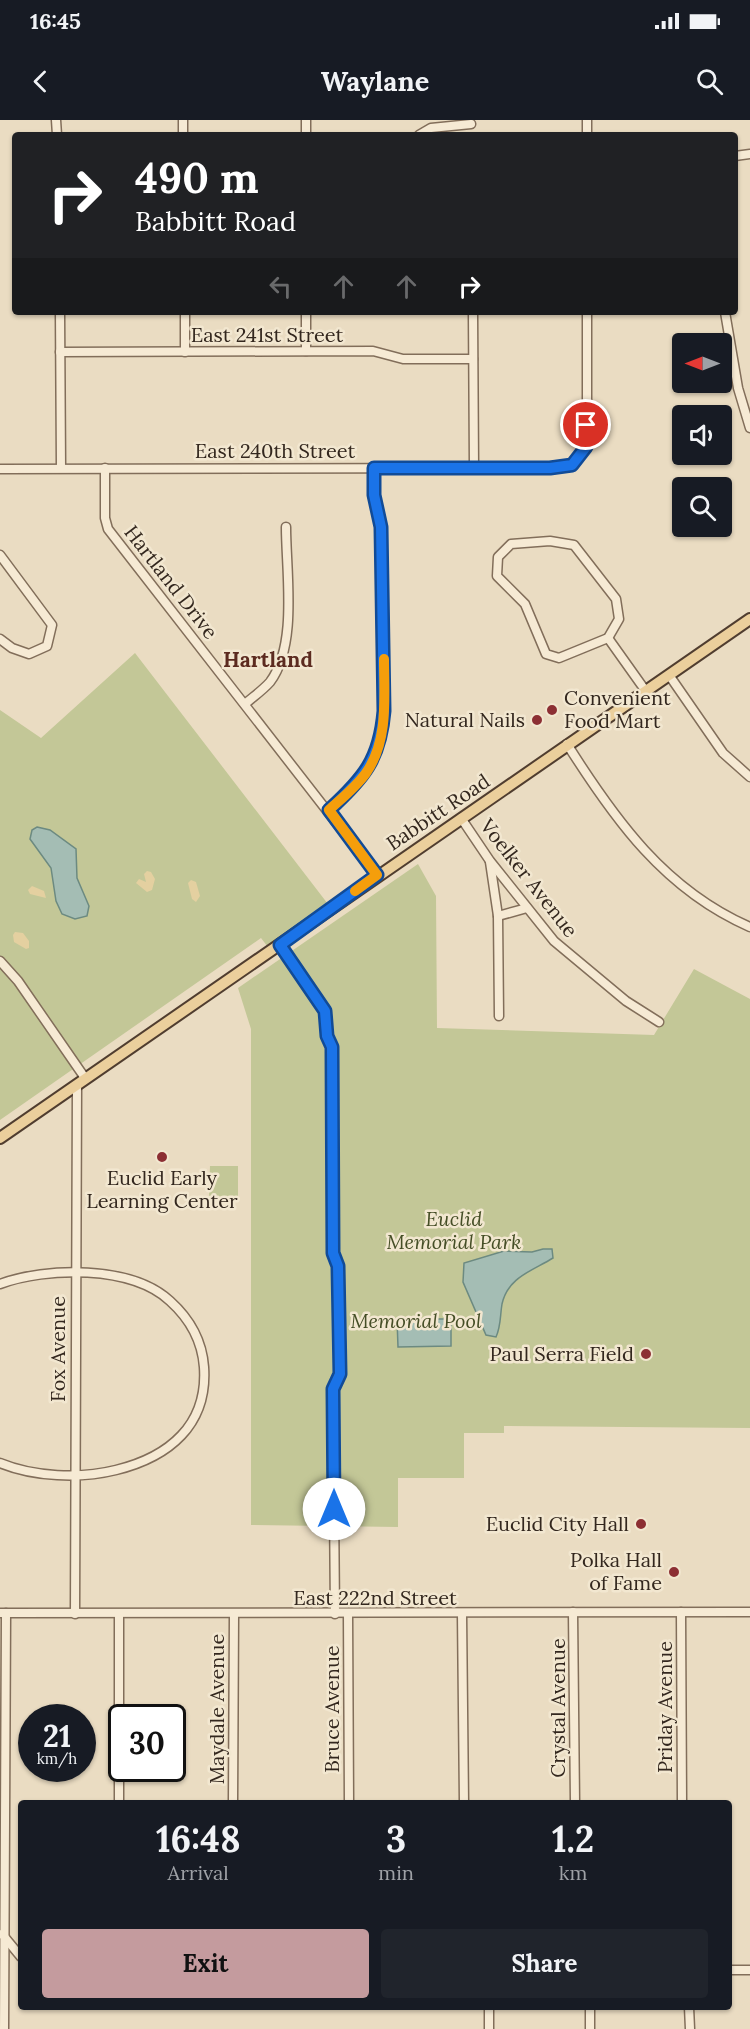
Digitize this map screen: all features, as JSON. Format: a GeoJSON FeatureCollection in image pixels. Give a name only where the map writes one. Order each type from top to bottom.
{"type":"FeatureCollection","features":[{"type":"Feature","properties":{"kind":"main road","name":"Babbitt Road"},"geometry":{"type":"LineString","coordinates":[[0,1138],[750,619]]}},
{"type":"Feature","properties":{"kind":"street"},"geometry":{"type":"LineString","coordinates":[[425,132],[432,128],[471,122]]}},
{"type":"Feature","properties":{"kind":"street"},"geometry":{"type":"LineString","coordinates":[[60,315],[61,468]]}},
{"type":"Feature","properties":{"kind":"street"},"geometry":{"type":"LineString","coordinates":[[185,315],[185,352]]}},
{"type":"Feature","properties":{"kind":"street"},"geometry":{"type":"LineString","coordinates":[[306,315],[306,351]]}},
{"type":"Feature","properties":{"kind":"street"},"geometry":{"type":"LineString","coordinates":[[473,315],[474,468]]}},
{"type":"Feature","properties":{"kind":"street","name":"East 240th Street"},"geometry":{"type":"LineString","coordinates":[[0,469],[550,468],[572,465],[586,447],[586,315]]}},
{"type":"Feature","properties":{"kind":"street"},"geometry":{"type":"LineString","coordinates":[[726,315],[738,388],[750,428]]}},
{"type":"Feature","properties":{"kind":"street","name":"East 241st Street"},"geometry":{"type":"LineString","coordinates":[[60,352],[373,351],[412,360],[473,359]]}},
{"type":"Feature","properties":{"kind":"street","name":"Hartland Drive"},"geometry":{"type":"LineString","coordinates":[[105,468],[105,518],[108,529],[329,810],[377,875]]}},
{"type":"Feature","properties":{"kind":"street"},"geometry":{"type":"LineString","coordinates":[[329,810],[366,774],[376,755],[382,733],[384,711],[381,527],[374,495],[374,468]]}},
{"type":"Feature","properties":{"kind":"street"},"geometry":{"type":"LineString","coordinates":[[245,704],[269,684],[280,665],[287,639],[285,527]]}},
{"type":"Feature","properties":{"kind":"street"},"geometry":{"type":"LineString","coordinates":[[550,541],[574,545],[616,599],[619,619],[608,639],[558,658],[546,654],[525,604],[497,576],[498,556],[511,544],[550,541]]}},
{"type":"Feature","properties":{"kind":"street"},"geometry":{"type":"LineString","coordinates":[[0,555],[52,625],[51,637],[47,646],[29,654],[12,648],[0,639]]}},
{"type":"Feature","properties":{"kind":"street"},"geometry":{"type":"LineString","coordinates":[[608,639],[645,690]]}},
{"type":"Feature","properties":{"kind":"street"},"geometry":{"type":"LineString","coordinates":[[669,675],[723,753],[750,777]]}},
{"type":"Feature","properties":{"kind":"street"},"geometry":{"type":"LineString","coordinates":[[567,744],[611,812],[657,863],[733,919],[750,927]]}},
{"type":"Feature","properties":{"kind":"street","name":"Voelker Avenue"},"geometry":{"type":"LineString","coordinates":[[461,818],[490,861],[544,930],[581,966],[659,1022]]}},
{"type":"Feature","properties":{"kind":"street"},"geometry":{"type":"LineString","coordinates":[[490,861],[498,916],[499,1016]]}},
{"type":"Feature","properties":{"kind":"street"},"geometry":{"type":"LineString","coordinates":[[498,916],[527,908]]}},
{"type":"Feature","properties":{"kind":"street"},"geometry":{"type":"LineString","coordinates":[[280,945],[325,1011],[327,1036],[332,1047],[333,1247],[336,1259],[340,1374],[333,1389],[335,1614]]}},
{"type":"Feature","properties":{"kind":"street"},"geometry":{"type":"LineString","coordinates":[[0,961],[18,981],[81,1081]]}},
{"type":"Feature","properties":{"kind":"street","name":"Fox Avenue"},"geometry":{"type":"LineString","coordinates":[[75,1614],[74,1273],[81,1081]]}},
{"type":"Feature","properties":{"kind":"street"},"geometry":{"type":"LineString","coordinates":[[0,1284],[17,1278],[74,1273],[106,1274],[138,1283],[168,1299],[189,1321],[202,1347],[205,1382],[201,1409],[187,1430],[162,1451],[137,1465],[102,1473],[74,1475],[12,1468],[0,1463]]}},
{"type":"Feature","properties":{"kind":"street","name":"Crystal Avenue"},"geometry":{"type":"LineString","coordinates":[[573,1612],[575,1800]]}},
{"type":"Feature","properties":{"kind":"street","name":"Priday Avenue"},"geometry":{"type":"LineString","coordinates":[[681,1612],[682,1800]]}},
{"type":"Feature","properties":{"kind":"street","name":"East 222nd Street"},"geometry":{"type":"LineString","coordinates":[[3,1613],[234,1615],[750,1612]]}},
{"type":"Feature","properties":{"kind":"street"},"geometry":{"type":"LineString","coordinates":[[3,1613],[4,2029]]}},
{"type":"Feature","properties":{"kind":"street","name":"Bruce Avenue"},"geometry":{"type":"LineString","coordinates":[[348,1614],[349,1800]]}},
{"type":"Feature","properties":{"kind":"street"},"geometry":{"type":"LineString","coordinates":[[462,1614],[464,1800]]}},
{"type":"Feature","properties":{"kind":"street"},"geometry":{"type":"LineString","coordinates":[[119,1615],[119,1800]]}},
{"type":"Feature","properties":{"kind":"street","name":"Maydale Avenue"},"geometry":{"type":"LineString","coordinates":[[233,1800],[234,1615]]}},
{"type":"Feature","properties":{"kind":"street"},"geometry":{"type":"LineString","coordinates":[[2,1934],[18,1953]]}},
{"type":"Feature","properties":{"kind":"street"},"geometry":{"type":"LineString","coordinates":[[732,1970],[750,1970]]}},
{"type":"Feature","properties":{"kind":"street"},"geometry":{"type":"LineString","coordinates":[[489,2010],[489,2029]]}},
{"type":"Feature","properties":{"kind":"street"},"geometry":{"type":"LineString","coordinates":[[590,2010],[590,2029]]}},
{"type":"Feature","properties":{"kind":"street"},"geometry":{"type":"LineString","coordinates":[[689,2010],[690,2029]]}},
{"type":"Feature","properties":{"kind":"green space"},"geometry":{"type":"Polygon","coordinates":[[[135,653],[331,908],[271,951],[261,938],[0,1120],[0,710],[41,738],[135,653]]]}},
{"type":"Feature","properties":{"kind":"green space","name":"Euclid Memorial Park"},"geometry":{"type":"Polygon","coordinates":[[[418,864],[436,896],[437,1028],[654,1035],[694,969],[750,999],[750,1428],[504,1426],[504,1433],[464,1433],[464,1478],[398,1478],[398,1527],[251,1525],[251,1029],[238,988],[418,864]]]}},
{"type":"Feature","properties":{"kind":"green space"},"geometry":{"type":"Polygon","coordinates":[[[210,1166],[238,1166],[238,1197],[209,1197],[210,1166]]]}},
{"type":"Feature","properties":{"kind":"sand"},"geometry":{"type":"Polygon","coordinates":[[[147,871],[151,872],[155,879],[152,890],[147,892],[136,883],[139,879],[146,882],[144,874],[147,871]]]}},
{"type":"Feature","properties":{"kind":"sand"},"geometry":{"type":"Polygon","coordinates":[[[191,880],[196,882],[200,896],[196,902],[192,899],[188,883],[191,880]]]}},
{"type":"Feature","properties":{"kind":"sand"},"geometry":{"type":"Polygon","coordinates":[[[32,886],[44,891],[46,898],[30,894],[28,890],[32,886]]]}},
{"type":"Feature","properties":{"kind":"sand"},"geometry":{"type":"Polygon","coordinates":[[[15,932],[23,933],[29,941],[29,948],[26,949],[14,942],[15,932]]]}},
{"type":"Feature","properties":{"kind":"water"},"geometry":{"type":"Polygon","coordinates":[[[37,827],[50,830],[76,849],[77,878],[89,906],[87,916],[75,919],[62,914],[56,901],[51,868],[30,839],[32,830],[37,827]]]}},
{"type":"Feature","properties":{"kind":"water"},"geometry":{"type":"Polygon","coordinates":[[[552,1249],[553,1258],[515,1281],[505,1295],[496,1337],[486,1335],[463,1282],[464,1263],[504,1251],[532,1252],[552,1249]]]}},
{"type":"Feature","properties":{"kind":"water"},"geometry":{"type":"Polygon","coordinates":[[[397,1319],[451,1319],[451,1346],[398,1347],[397,1319]]]}},
{"type":"Feature","properties":{"kind":"slow traffic"},"geometry":{"type":"LineString","coordinates":[[355,891],[377,875],[329,810],[366,774],[376,755],[382,733],[384,711],[384,659]]}},
{"type":"Feature","properties":{"kind":"place","name":"Convenient Food Mart"},"geometry":{"type":"Point","coordinates":[552,710]}},
{"type":"Feature","properties":{"kind":"place","name":"Natural Nails"},"geometry":{"type":"Point","coordinates":[537,720]}},
{"type":"Feature","properties":{"kind":"place","name":"Euclid Early Learning Center"},"geometry":{"type":"Point","coordinates":[162,1157]}},
{"type":"Feature","properties":{"kind":"place","name":"Paul Serra Field"},"geometry":{"type":"Point","coordinates":[646,1354]}},
{"type":"Feature","properties":{"kind":"place","name":"Euclid City Hall"},"geometry":{"type":"Point","coordinates":[641,1524]}},
{"type":"Feature","properties":{"kind":"place","name":"Polka Hall of Fame"},"geometry":{"type":"Point","coordinates":[674,1572]}},
{"type":"Feature","properties":{"kind":"district","name":"Hartland"},"geometry":{"type":"Point","coordinates":[268,660]}},
{"type":"Feature","properties":{"kind":"route"},"geometry":{"type":"LineString","coordinates":[[334,1509],[333,1389],[340,1374],[338,1266],[333,1253],[332,1047],[327,1036],[325,1011],[280,945],[377,875],[329,810],[366,774],[376,755],[382,733],[384,711],[381,527],[374,495],[374,468],[550,468],[572,465],[582,457],[586,447],[586,425]]}},
{"type":"Feature","properties":{"kind":"park label","name":"Memorial Pool"},"geometry":{"type":"Point","coordinates":[416,1321]}}]}
